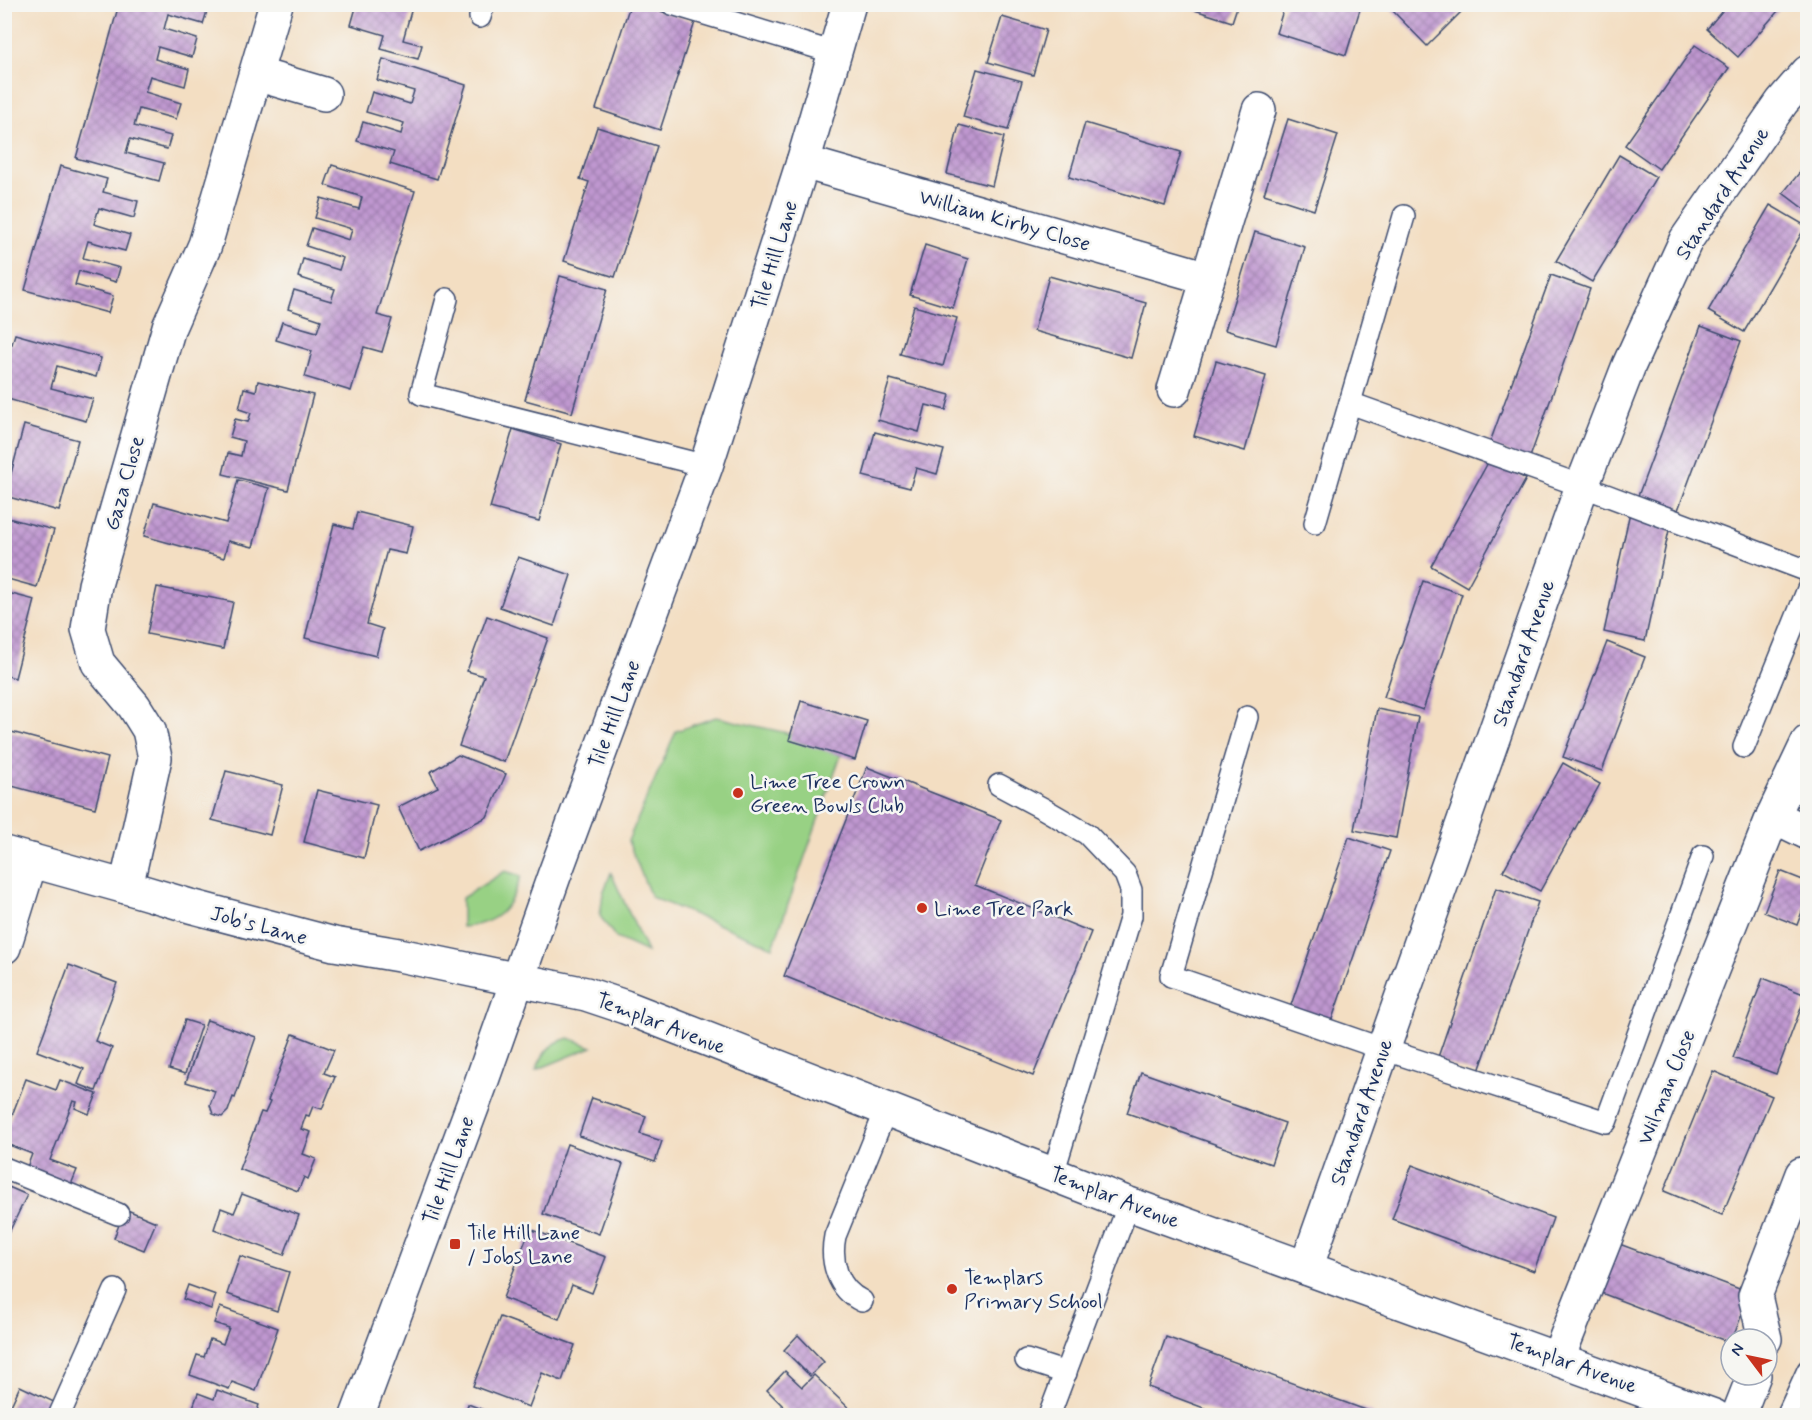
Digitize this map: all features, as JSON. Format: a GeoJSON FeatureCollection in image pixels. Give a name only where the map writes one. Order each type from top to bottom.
{"type":"FeatureCollection","features":[{"type":"Feature","properties":{"kind":"street","name":"Gaza Close"},"geometry":{"type":"LineString","coordinates":[[126,886],[155,758],[149,730],[134,706],[98,663],[88,629],[95,585],[169,327],[205,246],[276,4]]}},
{"type":"Feature","properties":{"kind":"street","name":"Tile Hill Lane"},"geometry":{"type":"LineString","coordinates":[[357,1416],[706,466],[803,162],[849,4]]}},
{"type":"Feature","properties":{"kind":"street","name":"Standard Avenue"},"geometry":{"type":"LineString","coordinates":[[1306,1268],[1582,486],[1629,365],[1686,240],[1782,102],[1808,72]]}},
{"type":"Feature","properties":{"kind":"street"},"geometry":{"type":"LineString","coordinates":[[256,74],[324,94]]}},
{"type":"Feature","properties":{"kind":"street"},"geometry":{"type":"LineString","coordinates":[[1174,390],[1259,110]]}},
{"type":"Feature","properties":{"kind":"street","name":"William Kirby Close"},"geometry":{"type":"LineString","coordinates":[[803,162],[1208,278]]}},
{"type":"Feature","properties":{"kind":"street","name":"Wilman Close"},"geometry":{"type":"LineString","coordinates":[[1558,1358],[1773,816],[1808,742]]}},
{"type":"Feature","properties":{"kind":"street"},"geometry":{"type":"LineString","coordinates":[[1773,816],[1808,833]]}},
{"type":"Feature","properties":{"kind":"street"},"geometry":{"type":"LineString","coordinates":[[4,947],[18,857]]}},
{"type":"Feature","properties":{"kind":"street","name":"Job's Lane"},"geometry":{"type":"LineString","coordinates":[[18,857],[334,944],[517,980]]}},
{"type":"Feature","properties":{"kind":"street","name":"Templar Avenue"},"geometry":{"type":"LineString","coordinates":[[517,980],[586,994],[625,1007],[1129,1204],[1714,1416]]}},
{"type":"Feature","properties":{"kind":"street"},"geometry":{"type":"LineString","coordinates":[[1762,1327],[1755,1296],[1802,1174]]}},
{"type":"Feature","properties":{"kind":"street"},"geometry":{"type":"LineString","coordinates":[[1738,1416],[1749,1387]]}},
{"type":"Feature","properties":{"kind":"lane"},"geometry":{"type":"LineString","coordinates":[[672,4],[835,53]]}},
{"type":"Feature","properties":{"kind":"lane"},"geometry":{"type":"LineString","coordinates":[[1315,523],[1404,216]]}},
{"type":"Feature","properties":{"kind":"lane"},"geometry":{"type":"LineString","coordinates":[[447,299],[421,394],[706,466]]}},
{"type":"Feature","properties":{"kind":"lane"},"geometry":{"type":"LineString","coordinates":[[1350,403],[1582,486],[1808,571]]}},
{"type":"Feature","properties":{"kind":"lane"},"geometry":{"type":"LineString","coordinates":[[1744,747],[1808,589]]}},
{"type":"Feature","properties":{"kind":"lane"},"geometry":{"type":"LineString","coordinates":[[1247,717],[1171,976],[1606,1122],[1703,856]]}},
{"type":"Feature","properties":{"kind":"lane"},"geometry":{"type":"LineString","coordinates":[[999,785],[1087,834],[1125,874],[1131,891],[1131,916],[1053,1174]]}},
{"type":"Feature","properties":{"kind":"lane"},"geometry":{"type":"LineString","coordinates":[[862,1302],[851,1296],[834,1268],[832,1251],[835,1236],[886,1110]]}},
{"type":"Feature","properties":{"kind":"lane"},"geometry":{"type":"LineString","coordinates":[[4,1168],[118,1214]]}},
{"type":"Feature","properties":{"kind":"lane"},"geometry":{"type":"LineString","coordinates":[[1049,1416],[1129,1204]]}},
{"type":"Feature","properties":{"kind":"lane"},"geometry":{"type":"LineString","coordinates":[[59,1416],[114,1290]]}},
{"type":"Feature","properties":{"kind":"lane"},"geometry":{"type":"LineString","coordinates":[[1026,1360],[1066,1373]]}},
{"type":"Feature","properties":{"kind":"lane"},"geometry":{"type":"LineString","coordinates":[[1787,1416],[1808,1370]]}},
{"type":"Feature","properties":{"kind":"green space","name":"Lime Tree Crown Green Bowls Club"},"geometry":{"type":"Polygon","coordinates":[[[716,717],[844,746],[773,947],[651,897],[628,841],[676,731],[716,717]]]}},
{"type":"Feature","properties":{"kind":"green space"},"geometry":{"type":"Polygon","coordinates":[[[505,871],[521,876],[507,906],[494,918],[462,927],[462,898],[505,871]]]}},
{"type":"Feature","properties":{"kind":"green space"},"geometry":{"type":"Polygon","coordinates":[[[611,873],[647,952],[616,938],[600,916],[603,893],[611,873]]]}},
{"type":"Feature","properties":{"kind":"green space"},"geometry":{"type":"Polygon","coordinates":[[[569,1038],[592,1047],[536,1070],[548,1049],[569,1038]]]}},
{"type":"Feature","properties":{"kind":"building"},"geometry":{"type":"Polygon","coordinates":[[[119,4],[197,4],[208,8],[203,24],[168,14],[164,29],[197,39],[192,57],[158,47],[155,59],[189,69],[185,86],[150,76],[145,92],[181,103],[176,119],[139,109],[134,126],[171,136],[167,149],[130,139],[126,153],[164,163],[159,181],[76,158],[119,4]]]}},
{"type":"Feature","properties":{"kind":"building"},"geometry":{"type":"Polygon","coordinates":[[[357,4],[413,4],[403,40],[422,45],[418,59],[381,49],[385,35],[351,25],[357,4]]]}},
{"type":"Feature","properties":{"kind":"building"},"geometry":{"type":"Polygon","coordinates":[[[1176,4],[1238,4],[1232,22],[1176,4]]]}},
{"type":"Feature","properties":{"kind":"building"},"geometry":{"type":"Polygon","coordinates":[[[1285,4],[1355,4],[1361,6],[1346,55],[1276,33],[1285,4]]]}},
{"type":"Feature","properties":{"kind":"building"},"geometry":{"type":"Polygon","coordinates":[[[1396,4],[1469,4],[1427,46],[1391,9],[1396,4]]]}},
{"type":"Feature","properties":{"kind":"building"},"geometry":{"type":"Polygon","coordinates":[[[1728,4],[1784,4],[1738,57],[1707,29],[1728,4]]]}},
{"type":"Feature","properties":{"kind":"building"},"geometry":{"type":"Polygon","coordinates":[[[630,5],[641,5],[695,22],[660,130],[596,109],[630,5]]]}},
{"type":"Feature","properties":{"kind":"building"},"geometry":{"type":"Polygon","coordinates":[[[1002,17],[1046,30],[1033,75],[988,62],[1002,17]]]}},
{"type":"Feature","properties":{"kind":"building"},"geometry":{"type":"Polygon","coordinates":[[[1695,45],[1729,68],[1659,169],[1625,145],[1695,45]]]}},
{"type":"Feature","properties":{"kind":"building"},"geometry":{"type":"Polygon","coordinates":[[[383,59],[466,85],[437,179],[390,164],[394,152],[357,141],[363,122],[401,134],[404,123],[366,112],[372,92],[410,104],[414,91],[377,80],[383,59]]]}},
{"type":"Feature","properties":{"kind":"building"},"geometry":{"type":"Polygon","coordinates":[[[977,69],[1022,81],[1008,130],[963,117],[977,69]]]}},
{"type":"Feature","properties":{"kind":"building"},"geometry":{"type":"Polygon","coordinates":[[[1288,119],[1338,135],[1314,210],[1264,194],[1288,119]]]}},
{"type":"Feature","properties":{"kind":"building"},"geometry":{"type":"Polygon","coordinates":[[[1085,123],[1181,152],[1165,206],[1069,177],[1085,123]]]}},
{"type":"Feature","properties":{"kind":"building"},"geometry":{"type":"Polygon","coordinates":[[[959,125],[1004,137],[992,186],[947,174],[959,125]]]}},
{"type":"Feature","properties":{"kind":"building"},"geometry":{"type":"Polygon","coordinates":[[[597,127],[657,146],[615,277],[564,261],[589,182],[580,179],[597,127]]]}},
{"type":"Feature","properties":{"kind":"building"},"geometry":{"type":"Polygon","coordinates":[[[1619,155],[1656,177],[1592,282],[1556,261],[1619,155]]]}},
{"type":"Feature","properties":{"kind":"building"},"geometry":{"type":"Polygon","coordinates":[[[1808,162],[1808,212],[1783,193],[1808,162]]]}},
{"type":"Feature","properties":{"kind":"building"},"geometry":{"type":"Polygon","coordinates":[[[332,165],[415,191],[377,315],[392,319],[382,352],[364,347],[351,391],[305,377],[312,351],[276,340],[282,322],[317,332],[321,320],[288,309],[294,290],[331,301],[335,289],[298,277],[303,259],[339,270],[343,258],[306,246],[312,228],[349,240],[352,229],[315,218],[321,198],[359,209],[362,197],[325,185],[332,165]]]}},
{"type":"Feature","properties":{"kind":"building"},"geometry":{"type":"Polygon","coordinates":[[[60,166],[107,179],[103,192],[138,201],[134,218],[99,208],[94,224],[130,235],[125,251],[88,241],[83,258],[120,268],[116,282],[79,271],[75,285],[113,296],[108,313],[25,290],[60,166]]]}},
{"type":"Feature","properties":{"kind":"building"},"geometry":{"type":"Polygon","coordinates":[[[1770,205],[1806,226],[1744,332],[1708,311],[1770,205]]]}},
{"type":"Feature","properties":{"kind":"building"},"geometry":{"type":"Polygon","coordinates":[[[1255,232],[1305,247],[1276,345],[1225,330],[1255,232]]]}},
{"type":"Feature","properties":{"kind":"building"},"geometry":{"type":"Polygon","coordinates":[[[925,245],[968,259],[953,308],[910,295],[925,245]]]}},
{"type":"Feature","properties":{"kind":"building"},"geometry":{"type":"Polygon","coordinates":[[[1551,275],[1590,289],[1529,460],[1489,445],[1551,275]]]}},
{"type":"Feature","properties":{"kind":"building"},"geometry":{"type":"Polygon","coordinates":[[[560,276],[607,289],[572,413],[525,400],[560,276]]]}},
{"type":"Feature","properties":{"kind":"building"},"geometry":{"type":"Polygon","coordinates":[[[1049,276],[1146,303],[1131,358],[1034,331],[1049,276]]]}},
{"type":"Feature","properties":{"kind":"building"},"geometry":{"type":"Polygon","coordinates":[[[914,306],[957,318],[943,366],[900,354],[914,306]]]}},
{"type":"Feature","properties":{"kind":"building"},"geometry":{"type":"Polygon","coordinates":[[[1701,326],[1741,341],[1678,510],[1638,496],[1701,326]]]}},
{"type":"Feature","properties":{"kind":"building"},"geometry":{"type":"Polygon","coordinates":[[[15,334],[101,358],[96,377],[57,366],[51,388],[93,399],[86,421],[4,398],[4,342],[12,344],[15,334]]]}},
{"type":"Feature","properties":{"kind":"building"},"geometry":{"type":"Polygon","coordinates":[[[1216,361],[1266,376],[1245,451],[1194,436],[1216,361]]]}},
{"type":"Feature","properties":{"kind":"building"},"geometry":{"type":"Polygon","coordinates":[[[890,379],[950,395],[946,410],[926,405],[919,432],[878,420],[890,379]]]}},
{"type":"Feature","properties":{"kind":"building"},"geometry":{"type":"Polygon","coordinates":[[[258,381],[313,395],[288,490],[223,474],[228,453],[241,456],[244,441],[230,437],[235,419],[248,422],[251,413],[239,409],[244,388],[256,391],[258,381]]]}},
{"type":"Feature","properties":{"kind":"building"},"geometry":{"type":"Polygon","coordinates":[[[24,425],[78,440],[59,511],[5,496],[24,425]]]}},
{"type":"Feature","properties":{"kind":"building"},"geometry":{"type":"Polygon","coordinates":[[[513,429],[561,444],[539,521],[490,508],[513,429]]]}},
{"type":"Feature","properties":{"kind":"building"},"geometry":{"type":"Polygon","coordinates":[[[875,432],[944,450],[937,474],[916,468],[910,488],[863,476],[875,432]]]}},
{"type":"Feature","properties":{"kind":"building"},"geometry":{"type":"Polygon","coordinates":[[[1490,459],[1526,479],[1467,587],[1431,566],[1490,459]]]}},
{"type":"Feature","properties":{"kind":"building"},"geometry":{"type":"Polygon","coordinates":[[[238,480],[269,488],[253,547],[228,541],[224,558],[144,536],[154,503],[226,523],[238,480]]]}},
{"type":"Feature","properties":{"kind":"building"},"geometry":{"type":"Polygon","coordinates":[[[357,512],[413,526],[406,554],[387,550],[367,624],[383,629],[376,656],[305,638],[334,524],[353,529],[357,512]]]}},
{"type":"Feature","properties":{"kind":"building"},"geometry":{"type":"Polygon","coordinates":[[[1630,512],[1671,521],[1645,641],[1604,632],[1630,512]]]}},
{"type":"Feature","properties":{"kind":"building"},"geometry":{"type":"Polygon","coordinates":[[[4,517],[54,530],[37,587],[4,578],[4,517]]]}},
{"type":"Feature","properties":{"kind":"building"},"geometry":{"type":"Polygon","coordinates":[[[518,557],[571,575],[554,626],[500,607],[518,557]]]}},
{"type":"Feature","properties":{"kind":"building"},"geometry":{"type":"Polygon","coordinates":[[[1423,581],[1462,594],[1423,710],[1384,697],[1423,581]]]}},
{"type":"Feature","properties":{"kind":"building"},"geometry":{"type":"Polygon","coordinates":[[[157,587],[233,602],[223,649],[147,634],[157,587]]]}},
{"type":"Feature","properties":{"kind":"building"},"geometry":{"type":"Polygon","coordinates":[[[4,592],[35,600],[15,678],[4,675],[4,592]]]}},
{"type":"Feature","properties":{"kind":"building"},"geometry":{"type":"Polygon","coordinates":[[[487,616],[548,638],[504,762],[459,746],[484,676],[467,671],[487,616]]]}},
{"type":"Feature","properties":{"kind":"building"},"geometry":{"type":"Polygon","coordinates":[[[1607,642],[1645,657],[1602,771],[1563,757],[1607,642]]]}},
{"type":"Feature","properties":{"kind":"building"},"geometry":{"type":"Polygon","coordinates":[[[801,701],[867,721],[855,760],[789,740],[801,701]]]}},
{"type":"Feature","properties":{"kind":"building"},"geometry":{"type":"Polygon","coordinates":[[[1377,709],[1418,717],[1396,838],[1354,830],[1377,709]]]}},
{"type":"Feature","properties":{"kind":"building"},"geometry":{"type":"Polygon","coordinates":[[[4,730],[108,758],[95,808],[4,784],[4,730]]]}},
{"type":"Feature","properties":{"kind":"building"},"geometry":{"type":"Polygon","coordinates":[[[458,755],[506,774],[487,817],[419,851],[398,807],[438,787],[430,772],[458,755]]]}},
{"type":"Feature","properties":{"kind":"building"},"geometry":{"type":"Polygon","coordinates":[[[1563,763],[1600,784],[1540,891],[1503,871],[1563,763]]]}},
{"type":"Feature","properties":{"kind":"building","name":"Lime Tree Park"},"geometry":{"type":"Polygon","coordinates":[[[867,767],[1001,820],[975,885],[1091,932],[1033,1076],[784,976],[867,767]]]}},
{"type":"Feature","properties":{"kind":"building"},"geometry":{"type":"Polygon","coordinates":[[[226,771],[283,785],[270,835],[212,820],[226,771]]]}},
{"type":"Feature","properties":{"kind":"building"},"geometry":{"type":"Polygon","coordinates":[[[317,790],[377,805],[364,858],[304,842],[317,790]]]}},
{"type":"Feature","properties":{"kind":"building"},"geometry":{"type":"Polygon","coordinates":[[[1349,837],[1390,851],[1331,1022],[1290,1008],[1349,837]]]}},
{"type":"Feature","properties":{"kind":"building"},"geometry":{"type":"Polygon","coordinates":[[[1780,871],[1808,882],[1808,896],[1797,925],[1764,912],[1780,871]]]}},
{"type":"Feature","properties":{"kind":"building"},"geometry":{"type":"Polygon","coordinates":[[[1496,888],[1538,902],[1478,1074],[1437,1060],[1496,888]]]}},
{"type":"Feature","properties":{"kind":"building"},"geometry":{"type":"Polygon","coordinates":[[[69,965],[117,983],[95,1041],[112,1048],[96,1091],[78,1084],[84,1069],[37,1051],[69,965]]]}},
{"type":"Feature","properties":{"kind":"building"},"geometry":{"type":"Polygon","coordinates":[[[1763,978],[1806,995],[1776,1074],[1733,1058],[1763,978]]]}},
{"type":"Feature","properties":{"kind":"building"},"geometry":{"type":"Polygon","coordinates":[[[185,1020],[201,1025],[185,1074],[169,1069],[185,1020]]]}},
{"type":"Feature","properties":{"kind":"building"},"geometry":{"type":"Polygon","coordinates":[[[207,1020],[256,1037],[235,1098],[233,1097],[228,1111],[222,1117],[213,1114],[210,1105],[215,1091],[186,1082],[207,1020]]]}},
{"type":"Feature","properties":{"kind":"building"},"geometry":{"type":"Polygon","coordinates":[[[293,1034],[334,1050],[324,1073],[335,1077],[322,1109],[313,1106],[309,1116],[306,1115],[301,1129],[311,1132],[303,1154],[316,1159],[308,1179],[304,1177],[298,1191],[239,1169],[261,1112],[265,1113],[270,1102],[268,1101],[293,1034]]]}},
{"type":"Feature","properties":{"kind":"building"},"geometry":{"type":"Polygon","coordinates":[[[1713,1071],[1772,1096],[1722,1215],[1664,1191],[1713,1071]]]}},
{"type":"Feature","properties":{"kind":"building"},"geometry":{"type":"Polygon","coordinates":[[[1141,1072],[1285,1123],[1271,1164],[1127,1113],[1141,1072]]]}},
{"type":"Feature","properties":{"kind":"building"},"geometry":{"type":"Polygon","coordinates":[[[26,1079],[56,1090],[60,1080],[97,1094],[89,1114],[75,1108],[77,1102],[73,1101],[50,1160],[77,1170],[70,1187],[26,1170],[32,1154],[4,1143],[4,1136],[26,1079]]]}},
{"type":"Feature","properties":{"kind":"building"},"geometry":{"type":"Polygon","coordinates":[[[592,1098],[646,1116],[640,1134],[662,1141],[655,1162],[579,1136],[592,1098]]]}},
{"type":"Feature","properties":{"kind":"building"},"geometry":{"type":"Polygon","coordinates":[[[567,1144],[623,1164],[599,1234],[543,1214],[567,1144]]]}},
{"type":"Feature","properties":{"kind":"building"},"geometry":{"type":"Polygon","coordinates":[[[1412,1165],[1553,1218],[1534,1271],[1392,1219],[1412,1165]]]}},
{"type":"Feature","properties":{"kind":"building"},"geometry":{"type":"Polygon","coordinates":[[[4,1185],[27,1195],[4,1243],[4,1185]]]}},
{"type":"Feature","properties":{"kind":"building"},"geometry":{"type":"Polygon","coordinates":[[[242,1194],[299,1215],[284,1255],[214,1229],[221,1208],[234,1213],[242,1194]]]}},
{"type":"Feature","properties":{"kind":"building"},"geometry":{"type":"Polygon","coordinates":[[[125,1209],[156,1222],[144,1250],[114,1238],[125,1209]]]}},
{"type":"Feature","properties":{"kind":"building"},"geometry":{"type":"Polygon","coordinates":[[[530,1229],[606,1257],[592,1293],[572,1285],[559,1319],[503,1298],[530,1229]]]}},
{"type":"Feature","properties":{"kind":"building"},"geometry":{"type":"Polygon","coordinates":[[[1614,1242],[1750,1293],[1737,1327],[1719,1327],[1719,1338],[1596,1291],[1614,1242]]]}},
{"type":"Feature","properties":{"kind":"building"},"geometry":{"type":"Polygon","coordinates":[[[240,1256],[289,1272],[277,1311],[227,1294],[240,1256]]]}},
{"type":"Feature","properties":{"kind":"building"},"geometry":{"type":"Polygon","coordinates":[[[188,1285],[216,1295],[211,1309],[183,1299],[188,1285]]]}},
{"type":"Feature","properties":{"kind":"building"},"geometry":{"type":"Polygon","coordinates":[[[220,1307],[278,1328],[256,1391],[232,1382],[229,1389],[190,1375],[197,1355],[204,1357],[210,1339],[223,1344],[229,1328],[214,1323],[220,1307]]]}},
{"type":"Feature","properties":{"kind":"building"},"geometry":{"type":"Polygon","coordinates":[[[500,1317],[575,1345],[562,1381],[542,1373],[529,1407],[473,1386],[500,1317]]]}},
{"type":"Feature","properties":{"kind":"building"},"geometry":{"type":"Polygon","coordinates":[[[798,1335],[824,1362],[810,1376],[784,1350],[798,1335]]]}},
{"type":"Feature","properties":{"kind":"building"},"geometry":{"type":"Polygon","coordinates":[[[1166,1337],[1374,1413],[1373,1416],[1225,1416],[1148,1387],[1166,1337]]]}},
{"type":"Feature","properties":{"kind":"building"},"geometry":{"type":"Polygon","coordinates":[[[785,1371],[802,1387],[814,1375],[853,1412],[850,1416],[793,1416],[767,1390],[785,1371]]]}},
{"type":"Feature","properties":{"kind":"building"},"geometry":{"type":"Polygon","coordinates":[[[20,1386],[54,1402],[48,1416],[21,1416],[9,1410],[20,1386]]]}},
{"type":"Feature","properties":{"kind":"building"},"geometry":{"type":"Polygon","coordinates":[[[217,1390],[259,1405],[255,1416],[190,1416],[198,1393],[214,1399],[217,1390]]]}},
{"type":"Feature","properties":{"kind":"building"},"geometry":{"type":"Polygon","coordinates":[[[468,1404],[497,1415],[497,1416],[464,1416],[468,1404]]]}},
{"type":"Feature","properties":{"kind":"place","name":"Lime Tree Crown Green Bowls Club"},"geometry":{"type":"Point","coordinates":[738,793]}},
{"type":"Feature","properties":{"kind":"place","name":"Lime Tree Park"},"geometry":{"type":"Point","coordinates":[922,908]}},
{"type":"Feature","properties":{"kind":"place","name":"Tile Hill Lane / Jobs Lane"},"geometry":{"type":"Point","coordinates":[455,1244]}},
{"type":"Feature","properties":{"kind":"place","name":"Templars Primary School"},"geometry":{"type":"Point","coordinates":[952,1289]}}]}
